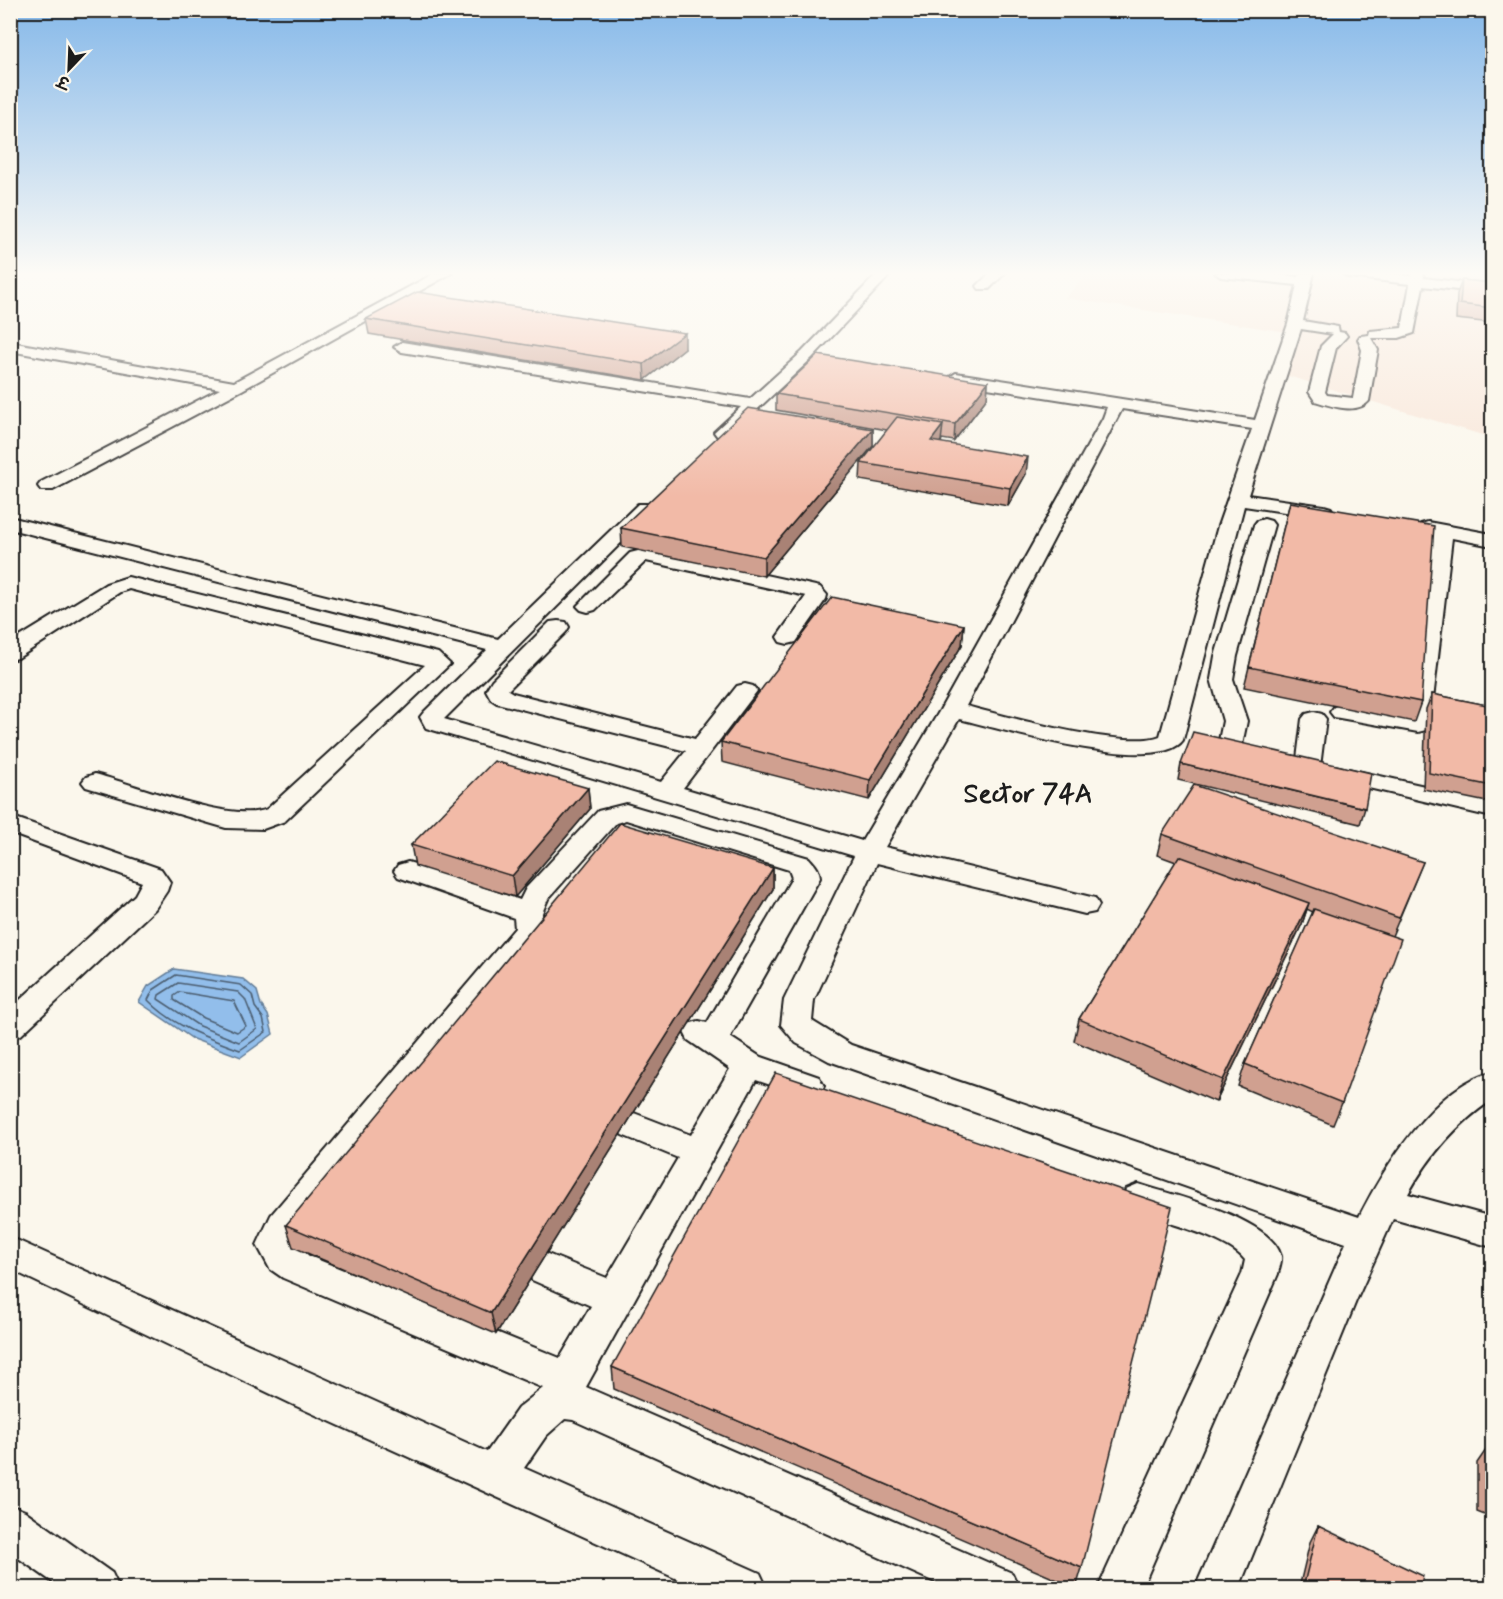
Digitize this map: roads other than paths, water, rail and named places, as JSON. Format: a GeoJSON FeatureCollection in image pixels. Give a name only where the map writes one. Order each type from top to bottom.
{"type":"FeatureCollection","features":[{"type":"Feature","properties":{"kind":"street"},"geometry":{"type":"LineString","coordinates":[[19,348],[236,387]]}},
{"type":"Feature","properties":{"kind":"street"},"geometry":{"type":"LineString","coordinates":[[47,486],[309,348]]}},
{"type":"Feature","properties":{"kind":"street"},"geometry":{"type":"LineString","coordinates":[[402,348],[753,404]]}},
{"type":"Feature","properties":{"kind":"street"},"geometry":{"type":"LineString","coordinates":[[713,442],[814,348]]}},
{"type":"Feature","properties":{"kind":"street"},"geometry":{"type":"LineString","coordinates":[[1210,747],[1228,526],[1287,348]]}},
{"type":"Feature","properties":{"kind":"street"},"geometry":{"type":"LineString","coordinates":[[807,355],[830,359]]}},
{"type":"Feature","properties":{"kind":"street"},"geometry":{"type":"LineString","coordinates":[[945,376],[1262,426]]}},
{"type":"Feature","properties":{"kind":"street"},"geometry":{"type":"LineString","coordinates":[[1116,403],[1111,418],[952,710],[869,852],[799,1000],[796,1025],[807,1035],[840,1053],[1367,1235]]}},
{"type":"Feature","properties":{"kind":"street"},"geometry":{"type":"LineString","coordinates":[[662,492],[434,714],[432,720],[434,723],[869,852],[1085,905]]}},
{"type":"Feature","properties":{"kind":"street"},"geometry":{"type":"LineString","coordinates":[[1238,499],[1341,515]]}},
{"type":"Feature","properties":{"kind":"street"},"geometry":{"type":"LineString","coordinates":[[10,523],[502,647]]}},
{"type":"Feature","properties":{"kind":"street"},"geometry":{"type":"LineString","coordinates":[[952,710],[1115,746],[1210,747],[1234,721],[1222,680],[1264,525]]}},
{"type":"Feature","properties":{"kind":"street"},"geometry":{"type":"LineString","coordinates":[[1409,525],[1492,540]]}},
{"type":"Feature","properties":{"kind":"street"},"geometry":{"type":"LineString","coordinates":[[1342,712],[1418,725],[1443,530]]}},
{"type":"Feature","properties":{"kind":"street"},"geometry":{"type":"LineString","coordinates":[[588,606],[636,557],[646,555],[813,591],[817,595],[816,599],[789,637]]}},
{"type":"Feature","properties":{"kind":"street"},"geometry":{"type":"LineString","coordinates":[[594,558],[629,565]]}},
{"type":"Feature","properties":{"kind":"street"},"geometry":{"type":"LineString","coordinates":[[176,594],[208,573]]}},
{"type":"Feature","properties":{"kind":"street"},"geometry":{"type":"LineString","coordinates":[[10,653],[113,588],[128,583],[430,658],[439,663],[276,815],[263,820],[226,820],[95,782]]}},
{"type":"Feature","properties":{"kind":"street"},"geometry":{"type":"LineString","coordinates":[[227,607],[256,585]]}},
{"type":"Feature","properties":{"kind":"street"},"geometry":{"type":"LineString","coordinates":[[320,630],[347,608]]}},
{"type":"Feature","properties":{"kind":"street"},"geometry":{"type":"LineString","coordinates":[[378,645],[404,622]]}},
{"type":"Feature","properties":{"kind":"street"},"geometry":{"type":"LineString","coordinates":[[558,627],[500,685],[497,690],[499,694],[505,698],[702,748]]}},
{"type":"Feature","properties":{"kind":"street"},"geometry":{"type":"LineString","coordinates":[[667,792],[745,691]]}},
{"type":"Feature","properties":{"kind":"street"},"geometry":{"type":"LineString","coordinates":[[1314,719],[1297,764],[1492,809]]}},
{"type":"Feature","properties":{"kind":"street"},"geometry":{"type":"LineString","coordinates":[[838,1096],[748,1065],[705,1036],[806,878],[806,872],[799,864],[626,812],[607,817],[536,895],[528,913],[529,930],[283,1226],[275,1245],[283,1257],[296,1267],[563,1390],[575,1401],[997,1588]]}},
{"type":"Feature","properties":{"kind":"street"},"geometry":{"type":"LineString","coordinates":[[10,824],[151,875],[156,882],[145,903],[10,1027]]}},
{"type":"Feature","properties":{"kind":"street"},"geometry":{"type":"LineString","coordinates":[[408,872],[528,913]]}},
{"type":"Feature","properties":{"kind":"street"},"geometry":{"type":"LineString","coordinates":[[495,1476],[532,1422],[563,1390],[748,1065]]}},
{"type":"Feature","properties":{"kind":"street"},"geometry":{"type":"LineString","coordinates":[[1217,1588],[1367,1235],[1384,1202],[1422,1145],[1444,1120],[1492,1084]]}},
{"type":"Feature","properties":{"kind":"street"},"geometry":{"type":"LineString","coordinates":[[634,1126],[699,1152]]}},
{"type":"Feature","properties":{"kind":"street"},"geometry":{"type":"LineString","coordinates":[[1109,1189],[1233,1231],[1260,1249],[1264,1258],[1260,1274],[1120,1588]]}},
{"type":"Feature","properties":{"kind":"street"},"geometry":{"type":"LineString","coordinates":[[1384,1202],[1492,1232]]}},
{"type":"Feature","properties":{"kind":"street"},"geometry":{"type":"LineString","coordinates":[[10,1252],[495,1476],[745,1588]]}},
{"type":"Feature","properties":{"kind":"street"},"geometry":{"type":"LineString","coordinates":[[545,1269],[615,1299]]}},
{"type":"Feature","properties":{"kind":"street"},"geometry":{"type":"LineString","coordinates":[[10,1526],[97,1588]]}},
{"type":"Feature","properties":{"kind":"water"},"geometry":{"type":"Polygon","coordinates":[[[174,969],[243,979],[257,991],[261,1005],[268,1015],[273,1034],[241,1057],[193,1039],[139,1002],[148,986],[174,969]]]}},
{"type":"Feature","properties":{"kind":"district","name":"Sector 74A"},"geometry":{"type":"Point","coordinates":[1028,793]}}]}
